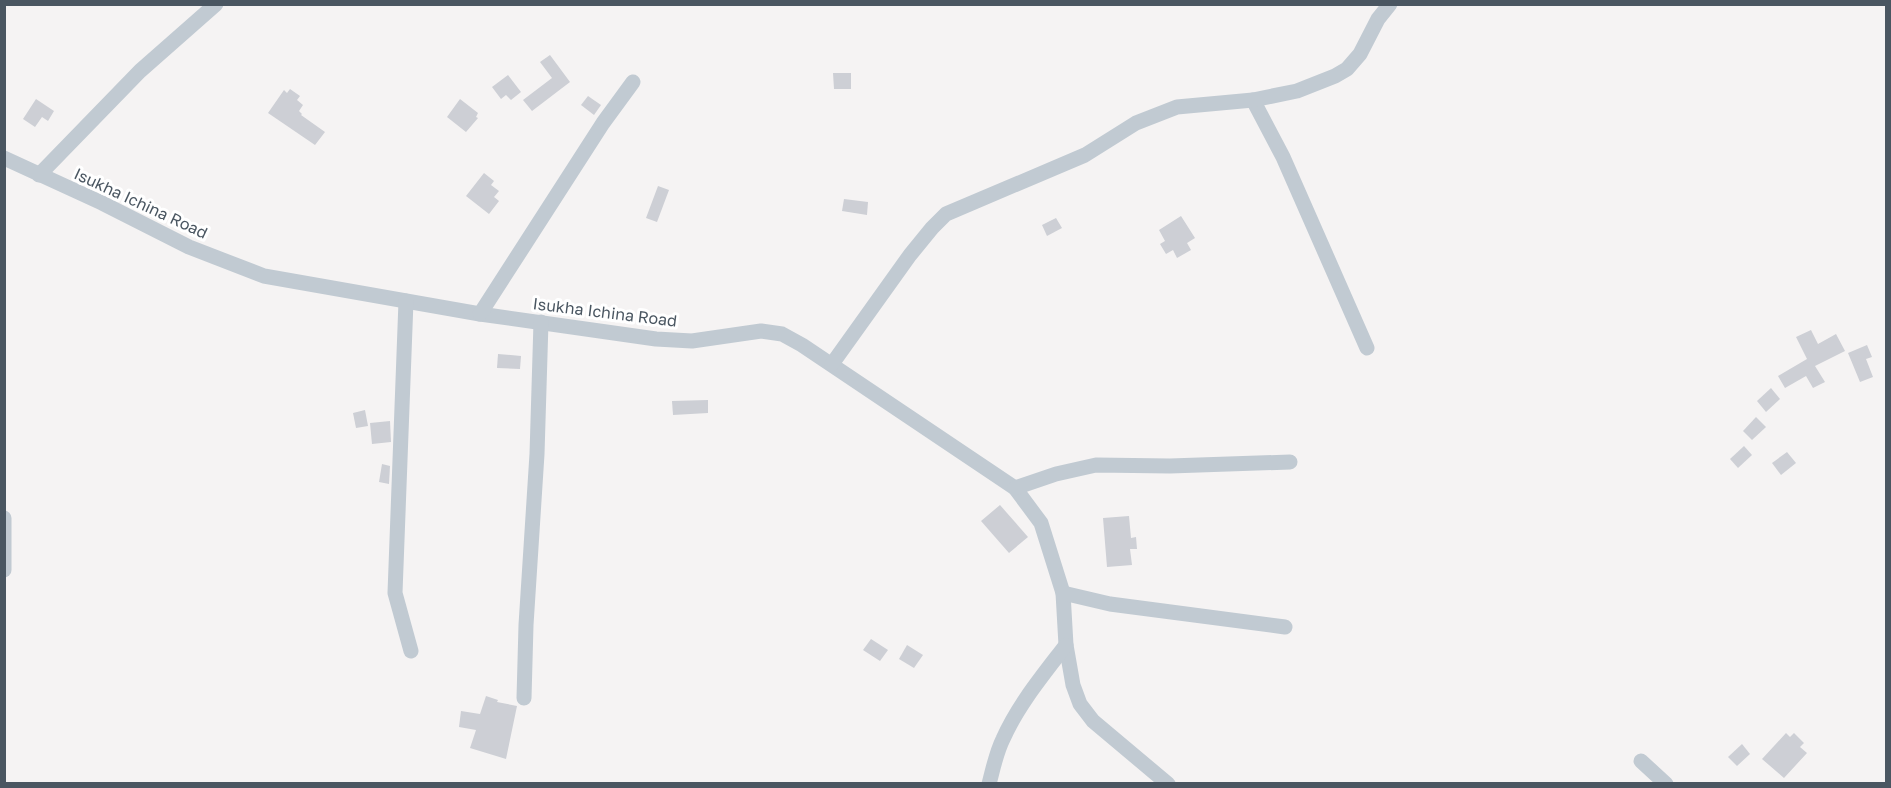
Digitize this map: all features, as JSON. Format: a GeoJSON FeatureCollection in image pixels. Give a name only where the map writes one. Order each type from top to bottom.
{"type":"FeatureCollection","features":[{"type":"Feature","properties":{"kind":"street"},"geometry":{"type":"LineString","coordinates":[[39,175],[140,71],[216,4]]}},
{"type":"Feature","properties":{"kind":"street"},"geometry":{"type":"LineString","coordinates":[[832,364],[910,255],[946,214],[1085,154],[1136,123],[1177,107],[1253,100],[1297,91],[1335,76],[1347,69],[1360,54],[1378,19],[1390,4]]}},
{"type":"Feature","properties":{"kind":"street"},"geometry":{"type":"LineString","coordinates":[[480,314],[603,123],[633,82]]}},
{"type":"Feature","properties":{"kind":"street"},"geometry":{"type":"LineString","coordinates":[[1253,100],[1283,157],[1367,348]]}},
{"type":"Feature","properties":{"kind":"street","name":"Isukha Ichina Road"},"geometry":{"type":"LineString","coordinates":[[4,158],[102,203],[189,247],[264,276],[480,314],[656,339],[692,341],[761,331],[782,334],[832,364],[1015,488],[1041,523],[1063,593],[1066,645],[1073,686],[1080,704],[1093,721],[1168,783]]}},
{"type":"Feature","properties":{"kind":"street"},"geometry":{"type":"LineString","coordinates":[[406,301],[395,593],[411,651]]}},
{"type":"Feature","properties":{"kind":"street"},"geometry":{"type":"LineString","coordinates":[[524,698],[526,625],[537,453],[541,322]]}},
{"type":"Feature","properties":{"kind":"street"},"geometry":{"type":"LineString","coordinates":[[1015,488],[1056,474],[1096,465],[1170,466],[1290,462]]}},
{"type":"Feature","properties":{"kind":"street"},"geometry":{"type":"LineString","coordinates":[[4,518],[4,570]]}},
{"type":"Feature","properties":{"kind":"street"},"geometry":{"type":"LineString","coordinates":[[1063,593],[1110,604],[1285,627]]}},
{"type":"Feature","properties":{"kind":"street"},"geometry":{"type":"LineString","coordinates":[[988,783],[1007,729],[1035,685],[1066,645]]}},
{"type":"Feature","properties":{"kind":"street"},"geometry":{"type":"LineString","coordinates":[[1641,761],[1666,783]]}},
{"type":"Feature","properties":{"kind":"building"},"geometry":{"type":"Polygon","coordinates":[[[550,55],[570,82],[532,111],[523,100],[552,78],[540,62],[550,55]]]}},
{"type":"Feature","properties":{"kind":"building"},"geometry":{"type":"Polygon","coordinates":[[[833,73],[851,73],[851,89],[834,89],[833,73]]]}},
{"type":"Feature","properties":{"kind":"building"},"geometry":{"type":"Polygon","coordinates":[[[508,75],[521,92],[511,100],[506,95],[501,99],[492,87],[508,75]]]}},
{"type":"Feature","properties":{"kind":"building"},"geometry":{"type":"Polygon","coordinates":[[[290,89],[300,96],[297,100],[303,105],[299,111],[301,115],[325,132],[315,145],[268,113],[284,90],[287,93],[290,89]]]}},
{"type":"Feature","properties":{"kind":"building"},"geometry":{"type":"Polygon","coordinates":[[[588,96],[601,105],[594,115],[581,105],[588,96]]]}},
{"type":"Feature","properties":{"kind":"building"},"geometry":{"type":"Polygon","coordinates":[[[36,99],[54,111],[48,121],[42,117],[35,127],[23,119],[36,99]]]}},
{"type":"Feature","properties":{"kind":"building"},"geometry":{"type":"Polygon","coordinates":[[[460,99],[478,113],[476,117],[478,118],[466,132],[447,117],[460,99]]]}},
{"type":"Feature","properties":{"kind":"building"},"geometry":{"type":"Polygon","coordinates":[[[484,173],[494,181],[491,185],[499,191],[494,197],[499,201],[489,214],[466,196],[484,173]]]}},
{"type":"Feature","properties":{"kind":"building"},"geometry":{"type":"Polygon","coordinates":[[[658,186],[669,190],[657,222],[646,218],[658,186]]]}},
{"type":"Feature","properties":{"kind":"building"},"geometry":{"type":"Polygon","coordinates":[[[844,199],[868,202],[867,215],[842,211],[844,199]]]}},
{"type":"Feature","properties":{"kind":"building"},"geometry":{"type":"Polygon","coordinates":[[[1181,216],[1195,238],[1187,243],[1191,250],[1177,258],[1173,250],[1166,254],[1160,244],[1165,241],[1159,230],[1181,216]]]}},
{"type":"Feature","properties":{"kind":"building"},"geometry":{"type":"Polygon","coordinates":[[[1056,218],[1062,228],[1047,236],[1042,225],[1056,218]]]}},
{"type":"Feature","properties":{"kind":"building"},"geometry":{"type":"Polygon","coordinates":[[[1811,330],[1818,344],[1836,334],[1845,351],[1815,366],[1825,382],[1813,388],[1806,376],[1785,388],[1778,376],[1807,359],[1796,337],[1811,330]]]}},
{"type":"Feature","properties":{"kind":"building"},"geometry":{"type":"Polygon","coordinates":[[[1867,345],[1872,357],[1866,359],[1873,377],[1860,382],[1848,353],[1867,345]]]}},
{"type":"Feature","properties":{"kind":"building"},"geometry":{"type":"Polygon","coordinates":[[[498,354],[521,356],[520,369],[497,368],[498,354]]]}},
{"type":"Feature","properties":{"kind":"building"},"geometry":{"type":"Polygon","coordinates":[[[1771,388],[1780,399],[1766,412],[1757,401],[1771,388]]]}},
{"type":"Feature","properties":{"kind":"building"},"geometry":{"type":"Polygon","coordinates":[[[708,400],[708,413],[673,415],[672,401],[708,400]]]}},
{"type":"Feature","properties":{"kind":"building"},"geometry":{"type":"Polygon","coordinates":[[[365,410],[368,426],[356,428],[353,413],[365,410]]]}},
{"type":"Feature","properties":{"kind":"building"},"geometry":{"type":"Polygon","coordinates":[[[1756,417],[1766,427],[1752,440],[1743,431],[1756,417]]]}},
{"type":"Feature","properties":{"kind":"building"},"geometry":{"type":"Polygon","coordinates":[[[390,421],[391,442],[372,444],[370,423],[390,421]]]}},
{"type":"Feature","properties":{"kind":"building"},"geometry":{"type":"Polygon","coordinates":[[[1744,446],[1752,455],[1738,468],[1730,459],[1744,446]]]}},
{"type":"Feature","properties":{"kind":"building"},"geometry":{"type":"Polygon","coordinates":[[[1787,452],[1796,463],[1781,475],[1772,463],[1787,452]]]}},
{"type":"Feature","properties":{"kind":"building"},"geometry":{"type":"Polygon","coordinates":[[[382,464],[390,466],[389,484],[379,482],[382,464]]]}},
{"type":"Feature","properties":{"kind":"building"},"geometry":{"type":"Polygon","coordinates":[[[1000,505],[1028,537],[1009,553],[981,521],[1000,505]]]}},
{"type":"Feature","properties":{"kind":"building"},"geometry":{"type":"Polygon","coordinates":[[[1129,516],[1131,538],[1136,537],[1137,549],[1130,549],[1132,565],[1107,567],[1103,518],[1129,516]]]}},
{"type":"Feature","properties":{"kind":"building"},"geometry":{"type":"Polygon","coordinates":[[[871,639],[888,650],[880,661],[863,650],[871,639]]]}},
{"type":"Feature","properties":{"kind":"building"},"geometry":{"type":"Polygon","coordinates":[[[907,645],[923,655],[914,668],[899,659],[907,645]]]}},
{"type":"Feature","properties":{"kind":"building"},"geometry":{"type":"Polygon","coordinates":[[[486,696],[498,700],[497,702],[517,706],[506,759],[470,748],[476,730],[459,727],[461,711],[480,714],[486,696]]]}},
{"type":"Feature","properties":{"kind":"building"},"geometry":{"type":"Polygon","coordinates":[[[1786,733],[1790,737],[1794,733],[1804,743],[1800,747],[1807,753],[1784,778],[1762,759],[1786,733]]]}},
{"type":"Feature","properties":{"kind":"building"},"geometry":{"type":"Polygon","coordinates":[[[1742,744],[1750,754],[1737,766],[1728,757],[1742,744]]]}}]}
